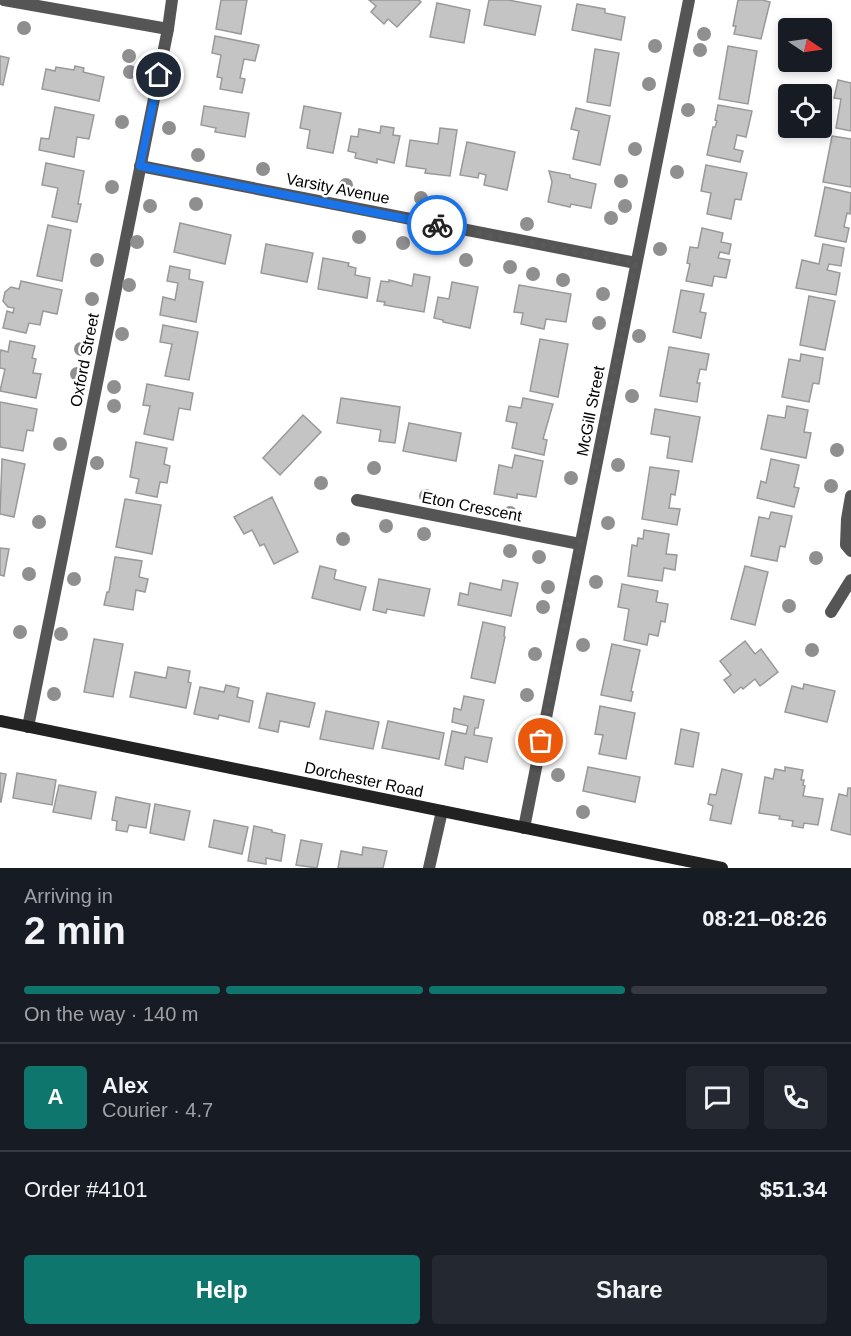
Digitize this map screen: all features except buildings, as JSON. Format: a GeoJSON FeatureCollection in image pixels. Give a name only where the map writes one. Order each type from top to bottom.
{"type":"FeatureCollection","features":[{"type":"Feature","properties":{"kind":"main road","name":"Dorchester Road"},"geometry":{"type":"LineString","coordinates":[[0,721],[722,868]]}},
{"type":"Feature","properties":{"kind":"street"},"geometry":{"type":"LineString","coordinates":[[4,0],[168,29]]}},
{"type":"Feature","properties":{"kind":"street","name":"Oxford Street"},"geometry":{"type":"LineString","coordinates":[[28,727],[172,0]]}},
{"type":"Feature","properties":{"kind":"street","name":"McGill Street"},"geometry":{"type":"LineString","coordinates":[[524,828],[688,0]]}},
{"type":"Feature","properties":{"kind":"street","name":"Varsity Avenue"},"geometry":{"type":"LineString","coordinates":[[140,166],[636,263]]}},
{"type":"Feature","properties":{"kind":"street"},"geometry":{"type":"LineString","coordinates":[[851,496],[846,544],[851,551]]}},
{"type":"Feature","properties":{"kind":"street","name":"Eton Crescent"},"geometry":{"type":"LineString","coordinates":[[357,500],[580,544]]}},
{"type":"Feature","properties":{"kind":"street"},"geometry":{"type":"LineString","coordinates":[[831,612],[851,580]]}},
{"type":"Feature","properties":{"kind":"street"},"geometry":{"type":"LineString","coordinates":[[429,868],[442,811]]}},
{"type":"Feature","properties":{"kind":"way so far"},"geometry":{"type":"LineString","coordinates":[[437,225],[636,263],[541,741]]}},
{"type":"Feature","properties":{"kind":"route"},"geometry":{"type":"LineString","coordinates":[[159,75],[140,166],[437,225]]}}]}
